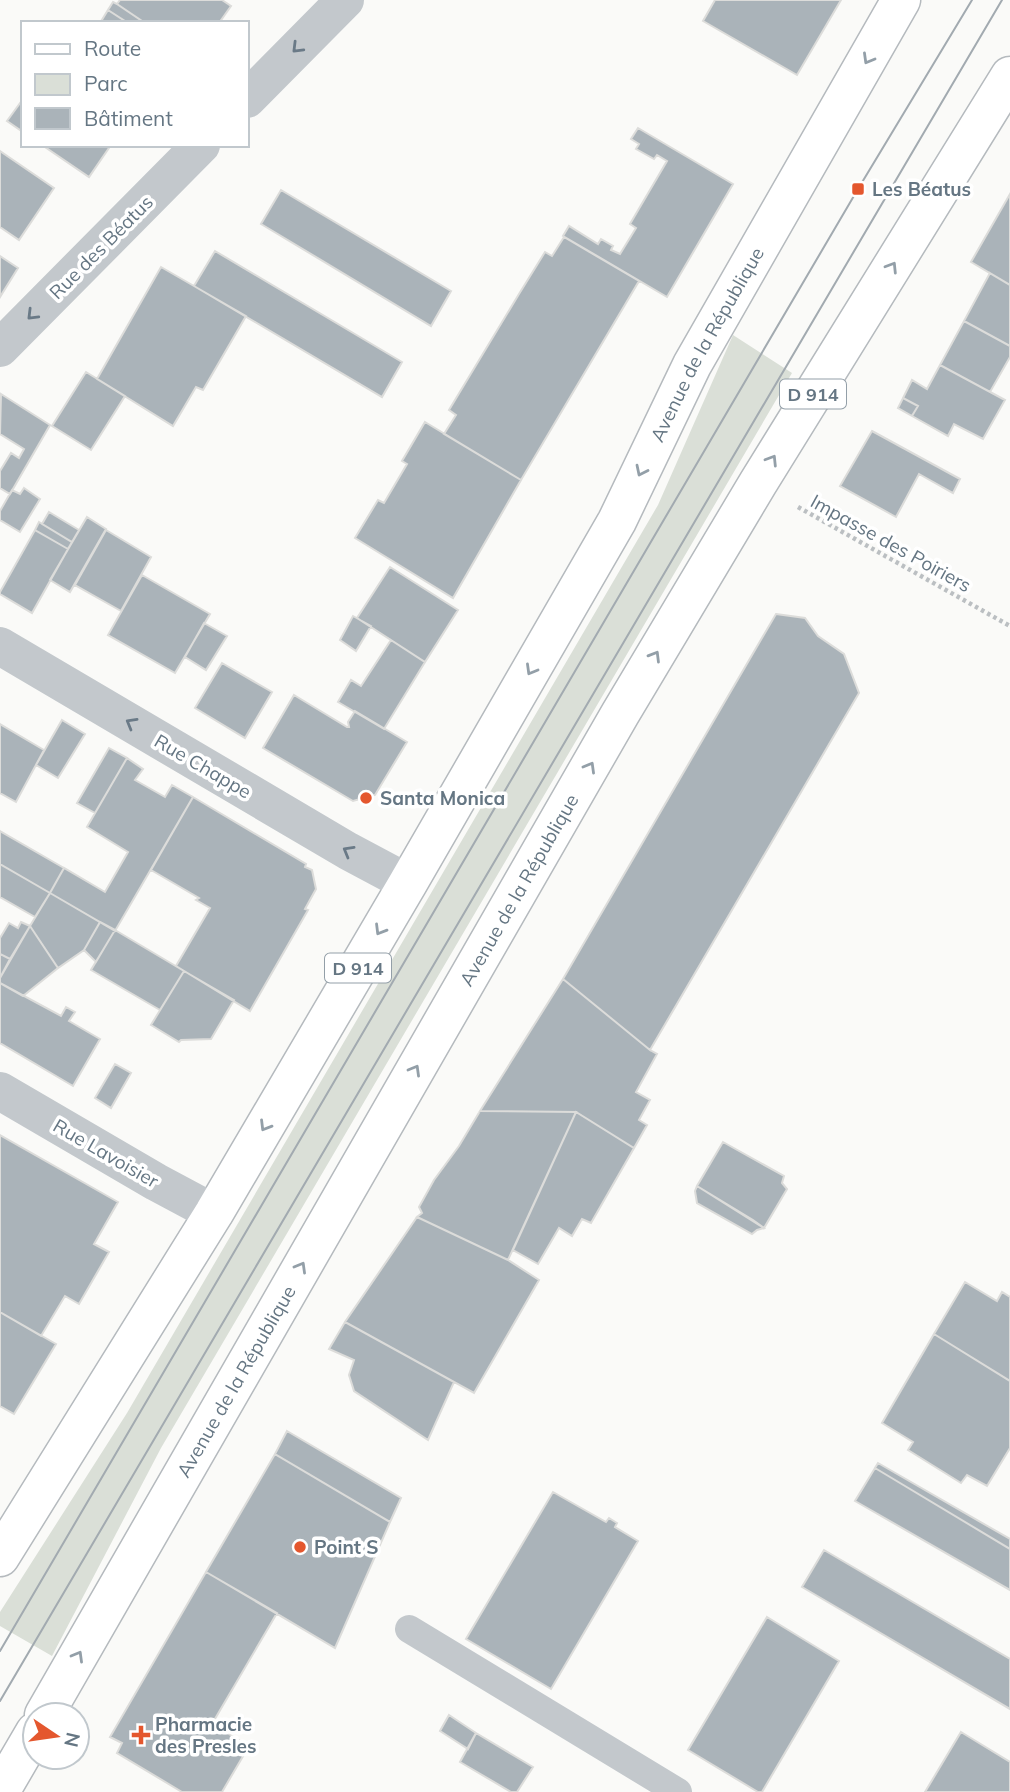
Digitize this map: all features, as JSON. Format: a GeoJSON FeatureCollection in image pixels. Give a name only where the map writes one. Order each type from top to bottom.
{"type":"FeatureCollection","features":[{"type":"Feature","properties":{"kind":"main road","name":"Avenue de la République"},"geometry":{"type":"LineString","coordinates":[[2,1548],[214,1213],[408,883],[617,520],[692,365],[901,0]]}},
{"type":"Feature","properties":{"kind":"main road","name":"Avenue de la République"},"geometry":{"type":"LineString","coordinates":[[52,1701],[613,726],[758,484],[1010,76]]}},
{"type":"Feature","properties":{"kind":"main road"},"geometry":{"type":"LineString","coordinates":[[5,1788],[21,1758]]}},
{"type":"Feature","properties":{"kind":"street"},"geometry":{"type":"LineString","coordinates":[[248,98],[345,0]]}},
{"type":"Feature","properties":{"kind":"street","name":"Rue des Béatus"},"geometry":{"type":"LineString","coordinates":[[0,348],[199,147]]}},
{"type":"Feature","properties":{"kind":"street","name":"Rue Chappe"},"geometry":{"type":"LineString","coordinates":[[0,646],[336,844],[408,883]]}},
{"type":"Feature","properties":{"kind":"street","name":"Rue Lavoisier"},"geometry":{"type":"LineString","coordinates":[[0,1091],[214,1213]]}},
{"type":"Feature","properties":{"kind":"lane"},"geometry":{"type":"LineString","coordinates":[[409,1629],[678,1792]]}},
{"type":"Feature","properties":{"kind":"path","name":"Impasse des Poiriers"},"geometry":{"type":"LineString","coordinates":[[758,484],[1010,626]]}},
{"type":"Feature","properties":{"kind":"green space"},"geometry":{"type":"Polygon","coordinates":[[[733,335],[792,373],[161,1448],[52,1656],[0,1626],[0,1612],[127,1413],[658,505],[733,335]]]}},
{"type":"Feature","properties":{"kind":"building"},"geometry":{"type":"Polygon","coordinates":[[[120,0],[222,0],[231,6],[220,21],[142,21],[117,4],[120,0]]]}},
{"type":"Feature","properties":{"kind":"building"},"geometry":{"type":"Polygon","coordinates":[[[715,0],[841,0],[797,75],[703,21],[715,0]]]}},
{"type":"Feature","properties":{"kind":"building"},"geometry":{"type":"Polygon","coordinates":[[[113,2],[142,21],[125,21],[108,10],[113,2]]]}},
{"type":"Feature","properties":{"kind":"building"},"geometry":{"type":"Polygon","coordinates":[[[108,10],[125,21],[101,21],[108,10]]]}},
{"type":"Feature","properties":{"kind":"building"},"geometry":{"type":"Polygon","coordinates":[[[21,102],[21,131],[7,121],[21,102]]]}},
{"type":"Feature","properties":{"kind":"building"},"geometry":{"type":"Polygon","coordinates":[[[638,128],[733,184],[667,297],[563,236],[569,226],[598,244],[601,239],[613,246],[611,250],[620,254],[636,228],[630,224],[667,161],[657,155],[654,159],[636,149],[639,144],[631,139],[638,128]]]}},
{"type":"Feature","properties":{"kind":"building"},"geometry":{"type":"Polygon","coordinates":[[[45,147],[110,147],[89,177],[45,147]]]}},
{"type":"Feature","properties":{"kind":"building"},"geometry":{"type":"Polygon","coordinates":[[[0,151],[54,188],[19,240],[0,227],[0,151]]]}},
{"type":"Feature","properties":{"kind":"building"},"geometry":{"type":"Polygon","coordinates":[[[281,190],[451,291],[431,326],[261,224],[281,190]]]}},
{"type":"Feature","properties":{"kind":"building"},"geometry":{"type":"Polygon","coordinates":[[[1010,194],[1010,285],[971,262],[1010,194]]]}},
{"type":"Feature","properties":{"kind":"building"},"geometry":{"type":"Polygon","coordinates":[[[564,237],[639,281],[521,480],[444,434],[456,415],[449,410],[519,294],[545,252],[552,256],[564,237]]]}},
{"type":"Feature","properties":{"kind":"building"},"geometry":{"type":"Polygon","coordinates":[[[215,251],[402,362],[382,397],[194,286],[215,251]]]}},
{"type":"Feature","properties":{"kind":"building"},"geometry":{"type":"Polygon","coordinates":[[[0,256],[18,268],[0,297],[0,256]]]}},
{"type":"Feature","properties":{"kind":"building"},"geometry":{"type":"Polygon","coordinates":[[[161,267],[246,316],[203,390],[196,387],[173,426],[97,379],[161,267]]]}},
{"type":"Feature","properties":{"kind":"building"},"geometry":{"type":"Polygon","coordinates":[[[990,273],[1010,285],[1010,346],[964,321],[990,273]]]}},
{"type":"Feature","properties":{"kind":"building"},"geometry":{"type":"Polygon","coordinates":[[[964,321],[1010,346],[1010,357],[990,392],[940,365],[964,321]]]}},
{"type":"Feature","properties":{"kind":"building"},"geometry":{"type":"Polygon","coordinates":[[[940,365],[1005,400],[983,439],[954,424],[948,436],[912,416],[918,406],[903,398],[912,380],[927,389],[940,365]]]}},
{"type":"Feature","properties":{"kind":"building"},"geometry":{"type":"Polygon","coordinates":[[[86,372],[125,396],[91,450],[52,426],[86,372]]]}},
{"type":"Feature","properties":{"kind":"building"},"geometry":{"type":"Polygon","coordinates":[[[1,394],[50,425],[10,494],[0,488],[0,471],[11,453],[19,458],[24,449],[0,434],[1,394]]]}},
{"type":"Feature","properties":{"kind":"building"},"geometry":{"type":"Polygon","coordinates":[[[903,398],[918,406],[912,416],[898,408],[903,398]]]}},
{"type":"Feature","properties":{"kind":"building"},"geometry":{"type":"Polygon","coordinates":[[[425,422],[521,480],[453,598],[355,538],[378,500],[384,503],[407,464],[402,461],[425,422]]]}},
{"type":"Feature","properties":{"kind":"building"},"geometry":{"type":"Polygon","coordinates":[[[872,431],[960,479],[953,493],[919,474],[896,517],[840,486],[872,431]]]}},
{"type":"Feature","properties":{"kind":"building"},"geometry":{"type":"Polygon","coordinates":[[[24,488],[40,499],[20,532],[0,520],[0,511],[12,490],[20,494],[24,488]]]}},
{"type":"Feature","properties":{"kind":"building"},"geometry":{"type":"Polygon","coordinates":[[[49,512],[79,530],[72,542],[42,524],[49,512]]]}},
{"type":"Feature","properties":{"kind":"building"},"geometry":{"type":"Polygon","coordinates":[[[87,517],[106,529],[70,592],[50,580],[87,517]]]}},
{"type":"Feature","properties":{"kind":"building"},"geometry":{"type":"Polygon","coordinates":[[[39,522],[72,542],[68,549],[35,530],[39,522]]]}},
{"type":"Feature","properties":{"kind":"building"},"geometry":{"type":"Polygon","coordinates":[[[35,530],[68,549],[32,613],[0,592],[35,530]]]}},
{"type":"Feature","properties":{"kind":"building"},"geometry":{"type":"Polygon","coordinates":[[[106,530],[151,557],[121,611],[75,585],[106,530]]]}},
{"type":"Feature","properties":{"kind":"building"},"geometry":{"type":"Polygon","coordinates":[[[390,567],[458,610],[425,662],[357,618],[390,567]]]}},
{"type":"Feature","properties":{"kind":"building"},"geometry":{"type":"Polygon","coordinates":[[[142,575],[210,614],[175,673],[108,635],[142,575]]]}},
{"type":"Feature","properties":{"kind":"building"},"geometry":{"type":"Polygon","coordinates":[[[776,614],[805,618],[818,636],[844,654],[859,693],[650,1050],[563,979],[776,614]]]}},
{"type":"Feature","properties":{"kind":"building"},"geometry":{"type":"Polygon","coordinates":[[[353,616],[371,626],[356,651],[340,640],[353,616]]]}},
{"type":"Feature","properties":{"kind":"building"},"geometry":{"type":"Polygon","coordinates":[[[204,623],[227,636],[206,670],[185,657],[204,623]]]}},
{"type":"Feature","properties":{"kind":"building"},"geometry":{"type":"Polygon","coordinates":[[[391,640],[425,662],[384,729],[338,702],[351,680],[361,686],[391,640]]]}},
{"type":"Feature","properties":{"kind":"building"},"geometry":{"type":"Polygon","coordinates":[[[222,663],[272,692],[245,738],[195,708],[222,663]]]}},
{"type":"Feature","properties":{"kind":"building"},"geometry":{"type":"Polygon","coordinates":[[[294,695],[347,727],[355,711],[407,742],[375,795],[353,801],[263,748],[294,695]]]}},
{"type":"Feature","properties":{"kind":"building"},"geometry":{"type":"Polygon","coordinates":[[[62,720],[85,734],[58,778],[36,765],[62,720]]]}},
{"type":"Feature","properties":{"kind":"building"},"geometry":{"type":"Polygon","coordinates":[[[0,724],[44,750],[16,802],[0,793],[0,724]]]}},
{"type":"Feature","properties":{"kind":"building"},"geometry":{"type":"Polygon","coordinates":[[[109,748],[127,758],[95,813],[77,803],[109,748]]]}},
{"type":"Feature","properties":{"kind":"building"},"geometry":{"type":"Polygon","coordinates":[[[127,758],[143,769],[135,780],[165,797],[172,785],[193,797],[115,931],[50,893],[64,868],[105,892],[128,852],[87,827],[127,758]]]}},
{"type":"Feature","properties":{"kind":"building"},"geometry":{"type":"Polygon","coordinates":[[[193,797],[312,870],[316,889],[305,909],[308,910],[250,1011],[176,966],[210,908],[196,900],[199,898],[151,870],[193,797]]]}},
{"type":"Feature","properties":{"kind":"building"},"geometry":{"type":"Polygon","coordinates":[[[0,831],[64,868],[50,893],[0,864],[0,831]]]}},
{"type":"Feature","properties":{"kind":"building"},"geometry":{"type":"Polygon","coordinates":[[[0,864],[50,893],[35,917],[0,897],[0,864]]]}},
{"type":"Feature","properties":{"kind":"building"},"geometry":{"type":"Polygon","coordinates":[[[50,893],[100,922],[84,950],[58,968],[30,926],[50,893]]]}},
{"type":"Feature","properties":{"kind":"building"},"geometry":{"type":"Polygon","coordinates":[[[21,922],[30,926],[10,959],[0,954],[0,938],[9,923],[18,928],[21,922]]]}},
{"type":"Feature","properties":{"kind":"building"},"geometry":{"type":"Polygon","coordinates":[[[100,922],[115,930],[96,962],[84,950],[100,922]]]}},
{"type":"Feature","properties":{"kind":"building"},"geometry":{"type":"Polygon","coordinates":[[[30,926],[58,968],[23,996],[0,983],[0,978],[30,926]]]}},
{"type":"Feature","properties":{"kind":"building"},"geometry":{"type":"Polygon","coordinates":[[[115,930],[184,971],[160,1010],[91,970],[115,930]]]}},
{"type":"Feature","properties":{"kind":"building"},"geometry":{"type":"Polygon","coordinates":[[[0,954],[10,959],[0,978],[0,954]]]}},
{"type":"Feature","properties":{"kind":"building"},"geometry":{"type":"Polygon","coordinates":[[[184,971],[234,1000],[211,1039],[179,1042],[151,1025],[184,971]]]}},
{"type":"Feature","properties":{"kind":"building"},"geometry":{"type":"Polygon","coordinates":[[[563,979],[657,1054],[636,1092],[650,1100],[639,1120],[647,1125],[634,1148],[576,1112],[480,1111],[563,979]]]}},
{"type":"Feature","properties":{"kind":"building"},"geometry":{"type":"Polygon","coordinates":[[[0,983],[61,1016],[66,1007],[75,1012],[69,1021],[100,1039],[73,1086],[0,1043],[0,983]]]}},
{"type":"Feature","properties":{"kind":"building"},"geometry":{"type":"Polygon","coordinates":[[[115,1064],[131,1073],[111,1108],[95,1098],[115,1064]]]}},
{"type":"Feature","properties":{"kind":"building"},"geometry":{"type":"Polygon","coordinates":[[[480,1111],[576,1112],[508,1260],[417,1217],[422,1213],[419,1207],[434,1180],[480,1111]]]}},
{"type":"Feature","properties":{"kind":"building"},"geometry":{"type":"Polygon","coordinates":[[[576,1112],[634,1148],[591,1223],[582,1219],[572,1236],[559,1228],[538,1264],[513,1250],[576,1112]]]}},
{"type":"Feature","properties":{"kind":"building"},"geometry":{"type":"Polygon","coordinates":[[[0,1135],[118,1202],[94,1244],[109,1252],[79,1304],[65,1296],[41,1336],[0,1312],[0,1135]]]}},
{"type":"Feature","properties":{"kind":"building"},"geometry":{"type":"Polygon","coordinates":[[[723,1142],[784,1176],[782,1183],[787,1189],[764,1228],[697,1186],[723,1142]]]}},
{"type":"Feature","properties":{"kind":"building"},"geometry":{"type":"Polygon","coordinates":[[[697,1186],[764,1228],[752,1234],[697,1203],[697,1186]]]}},
{"type":"Feature","properties":{"kind":"building"},"geometry":{"type":"Polygon","coordinates":[[[417,1217],[508,1260],[539,1280],[474,1393],[345,1322],[417,1217]]]}},
{"type":"Feature","properties":{"kind":"building"},"geometry":{"type":"Polygon","coordinates":[[[965,1282],[997,1301],[1002,1292],[1010,1297],[1010,1381],[934,1334],[965,1282]]]}},
{"type":"Feature","properties":{"kind":"building"},"geometry":{"type":"Polygon","coordinates":[[[0,1312],[56,1344],[14,1414],[0,1406],[0,1312]]]}},
{"type":"Feature","properties":{"kind":"building"},"geometry":{"type":"Polygon","coordinates":[[[345,1322],[454,1382],[428,1440],[354,1391],[349,1375],[354,1360],[329,1349],[345,1322]]]}},
{"type":"Feature","properties":{"kind":"building"},"geometry":{"type":"Polygon","coordinates":[[[934,1334],[1010,1381],[1010,1448],[987,1486],[967,1475],[961,1483],[908,1450],[913,1442],[882,1423],[934,1334]]]}},
{"type":"Feature","properties":{"kind":"building"},"geometry":{"type":"Polygon","coordinates":[[[287,1431],[401,1498],[390,1522],[275,1454],[287,1431]]]}},
{"type":"Feature","properties":{"kind":"building","name":"Point S"},"geometry":{"type":"Polygon","coordinates":[[[275,1454],[390,1522],[335,1648],[206,1572],[275,1454]]]}},
{"type":"Feature","properties":{"kind":"building"},"geometry":{"type":"Polygon","coordinates":[[[878,1463],[1010,1539],[1010,1549],[875,1468],[878,1463]]]}},
{"type":"Feature","properties":{"kind":"building"},"geometry":{"type":"Polygon","coordinates":[[[875,1468],[1010,1549],[1010,1590],[855,1501],[875,1468]]]}},
{"type":"Feature","properties":{"kind":"building"},"geometry":{"type":"Polygon","coordinates":[[[553,1492],[606,1522],[609,1518],[617,1523],[615,1527],[638,1541],[551,1689],[466,1639],[553,1492]]]}},
{"type":"Feature","properties":{"kind":"building"},"geometry":{"type":"Polygon","coordinates":[[[824,1550],[1010,1659],[1010,1709],[802,1587],[824,1550]]]}},
{"type":"Feature","properties":{"kind":"building"},"geometry":{"type":"Polygon","coordinates":[[[206,1572],[277,1613],[212,1724],[249,1746],[222,1792],[182,1792],[117,1753],[122,1743],[110,1737],[206,1572]]]}},
{"type":"Feature","properties":{"kind":"building"},"geometry":{"type":"Polygon","coordinates":[[[767,1617],[839,1661],[762,1792],[758,1792],[688,1750],[767,1617]]]}},
{"type":"Feature","properties":{"kind":"building"},"geometry":{"type":"Polygon","coordinates":[[[449,1715],[476,1733],[468,1749],[440,1731],[449,1715]]]}},
{"type":"Feature","properties":{"kind":"building"},"geometry":{"type":"Polygon","coordinates":[[[961,1732],[1010,1762],[1010,1792],[925,1792],[961,1732]]]}},
{"type":"Feature","properties":{"kind":"building"},"geometry":{"type":"Polygon","coordinates":[[[476,1733],[533,1767],[517,1792],[511,1792],[460,1762],[476,1733]]]}},
{"type":"Feature","properties":{"kind":"tram line"},"geometry":{"type":"LineString","coordinates":[[0,1651],[858,189],[972,0]]}},
{"type":"Feature","properties":{"kind":"tram line"},"geometry":{"type":"LineString","coordinates":[[0,1701],[1002,0]]}},
{"type":"Feature","properties":{"kind":"place","name":"Les Béatus"},"geometry":{"type":"Point","coordinates":[858,189]}},
{"type":"Feature","properties":{"kind":"place","name":"Santa Monica"},"geometry":{"type":"Point","coordinates":[366,798]}},
{"type":"Feature","properties":{"kind":"place","name":"Point S"},"geometry":{"type":"Point","coordinates":[300,1547]}},
{"type":"Feature","properties":{"kind":"place","name":"Pharmacie des Presles"},"geometry":{"type":"Point","coordinates":[141,1735]}}]}
